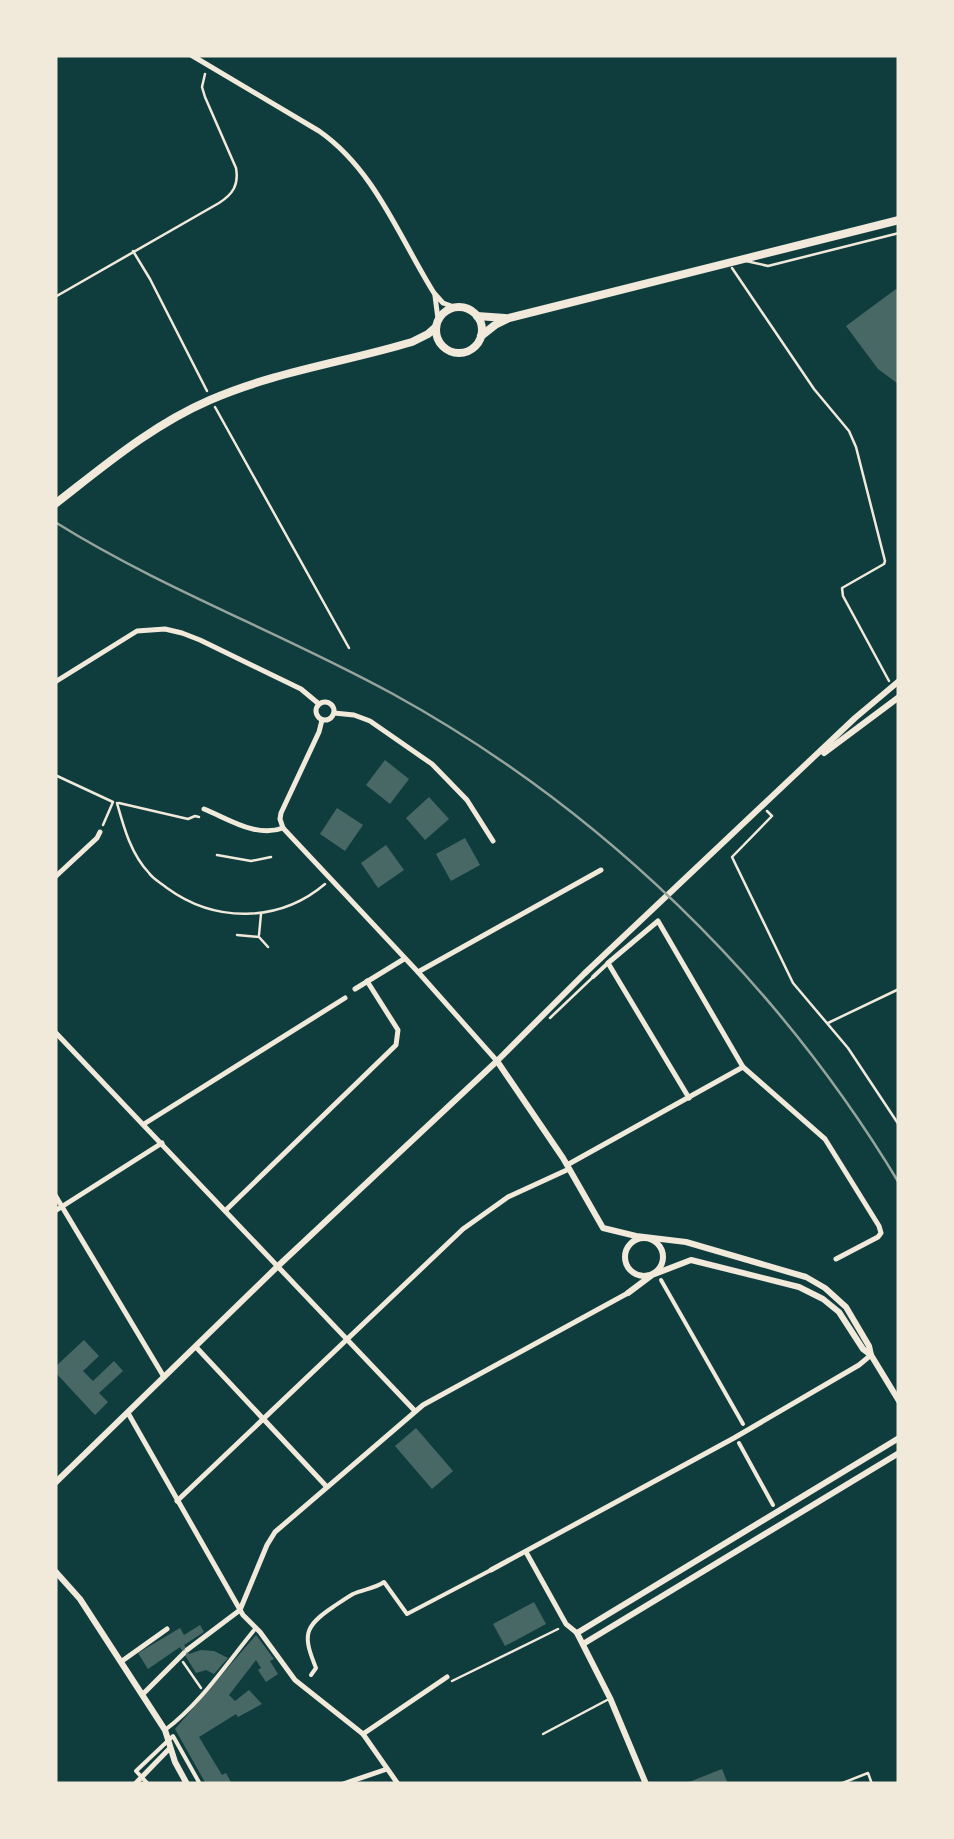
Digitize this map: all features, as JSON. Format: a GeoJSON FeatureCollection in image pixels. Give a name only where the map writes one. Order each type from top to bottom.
{"type":"FeatureCollection","features":[{"type":"Feature","properties":{"kind":"main road"},"geometry":{"type":"LineString","coordinates":[[406,344],[424,343],[463,353],[476,346],[493,326],[509,318],[899,220]]}},
{"type":"Feature","properties":{"kind":"main road"},"geometry":{"type":"LineString","coordinates":[[55,504],[150,433],[211,400],[258,383],[406,344],[423,337],[446,310],[454,307],[468,309],[477,316],[481,336]]}},
{"type":"Feature","properties":{"kind":"main road"},"geometry":{"type":"LineString","coordinates":[[477,316],[509,318]]}},
{"type":"Feature","properties":{"kind":"main road"},"geometry":{"type":"LineString","coordinates":[[437,323],[437,339],[442,346]]}},
{"type":"Feature","properties":{"kind":"street"},"geometry":{"type":"LineString","coordinates":[[191,55],[322,133],[347,155],[376,192],[434,293],[454,307]]}},
{"type":"Feature","properties":{"kind":"street"},"geometry":{"type":"LineString","coordinates":[[434,293],[437,323]]}},
{"type":"Feature","properties":{"kind":"street"},"geometry":{"type":"LineString","coordinates":[[55,682],[137,631],[165,629],[182,632],[301,689],[319,704]]}},
{"type":"Feature","properties":{"kind":"street"},"geometry":{"type":"LineString","coordinates":[[55,1483],[762,806],[896,684]]}},
{"type":"Feature","properties":{"kind":"street"},"geometry":{"type":"LineString","coordinates":[[806,766],[899,697]]}},
{"type":"Feature","properties":{"kind":"street"},"geometry":{"type":"LineString","coordinates":[[330,703],[334,708],[330,720],[322,720],[316,713],[319,704],[330,703]]}},
{"type":"Feature","properties":{"kind":"street"},"geometry":{"type":"LineString","coordinates":[[334,713],[370,720],[432,764],[467,800],[494,840]]}},
{"type":"Feature","properties":{"kind":"street"},"geometry":{"type":"LineString","coordinates":[[143,1694],[184,1653],[240,1610],[273,1534],[415,1412],[432,1399],[628,1293],[661,1266],[663,1254],[658,1243],[604,1229],[599,1224],[568,1167],[492,1053],[283,828],[282,810],[322,720]]}},
{"type":"Feature","properties":{"kind":"street"},"geometry":{"type":"LineString","coordinates":[[204,809],[259,832],[283,828]]}},
{"type":"Feature","properties":{"kind":"street"},"geometry":{"type":"LineString","coordinates":[[55,877],[100,832]]}},
{"type":"Feature","properties":{"kind":"street"},"geometry":{"type":"LineString","coordinates":[[418,972],[601,870]]}},
{"type":"Feature","properties":{"kind":"street"},"geometry":{"type":"LineString","coordinates":[[593,977],[658,921],[743,1067],[825,1139],[879,1226],[878,1237],[836,1259]]}},
{"type":"Feature","properties":{"kind":"street"},"geometry":{"type":"LineString","coordinates":[[355,989],[405,959]]}},
{"type":"Feature","properties":{"kind":"street"},"geometry":{"type":"LineString","coordinates":[[608,963],[689,1098]]}},
{"type":"Feature","properties":{"kind":"street"},"geometry":{"type":"LineString","coordinates":[[226,1210],[396,1044],[397,1028],[367,982]]}},
{"type":"Feature","properties":{"kind":"street"},"geometry":{"type":"LineString","coordinates":[[144,1124],[345,998]]}},
{"type":"Feature","properties":{"kind":"street"},"geometry":{"type":"LineString","coordinates":[[55,1032],[415,1412]]}},
{"type":"Feature","properties":{"kind":"street"},"geometry":{"type":"LineString","coordinates":[[177,1501],[476,1219],[518,1191],[568,1167],[743,1067]]}},
{"type":"Feature","properties":{"kind":"street"},"geometry":{"type":"LineString","coordinates":[[58,1209],[162,1143]]}},
{"type":"Feature","properties":{"kind":"street"},"geometry":{"type":"LineString","coordinates":[[55,1196],[58,1209],[164,1377]]}},
{"type":"Feature","properties":{"kind":"street"},"geometry":{"type":"LineString","coordinates":[[871,1355],[850,1313],[836,1297],[796,1273],[666,1238],[637,1239],[626,1250],[624,1260],[628,1268],[644,1276],[686,1260],[700,1260],[799,1286],[840,1312],[897,1395]]}},
{"type":"Feature","properties":{"kind":"street"},"geometry":{"type":"LineString","coordinates":[[660,1280],[744,1424]]}},
{"type":"Feature","properties":{"kind":"street"},"geometry":{"type":"LineString","coordinates":[[196,1347],[327,1488]]}},
{"type":"Feature","properties":{"kind":"street"},"geometry":{"type":"LineString","coordinates":[[311,1676],[316,1668],[307,1640],[308,1628],[352,1595],[384,1582],[407,1614],[734,1438],[871,1355]]}},
{"type":"Feature","properties":{"kind":"street"},"geometry":{"type":"LineString","coordinates":[[128,1413],[240,1610],[290,1675],[363,1734],[398,1784]]}},
{"type":"Feature","properties":{"kind":"street"},"geometry":{"type":"LineString","coordinates":[[577,1634],[899,1438]]}},
{"type":"Feature","properties":{"kind":"street"},"geometry":{"type":"LineString","coordinates":[[738,1443],[774,1505]]}},
{"type":"Feature","properties":{"kind":"street"},"geometry":{"type":"LineString","coordinates":[[583,1644],[899,1453]]}},
{"type":"Feature","properties":{"kind":"street"},"geometry":{"type":"LineString","coordinates":[[526,1552],[566,1624],[583,1644],[646,1784]]}},
{"type":"Feature","properties":{"kind":"street"},"geometry":{"type":"LineString","coordinates":[[55,1571],[80,1599],[166,1730],[186,1784]]}},
{"type":"Feature","properties":{"kind":"street"},"geometry":{"type":"LineString","coordinates":[[122,1661],[167,1629]]}},
{"type":"Feature","properties":{"kind":"street"},"geometry":{"type":"LineString","coordinates":[[166,1730],[204,1692],[255,1629]]}},
{"type":"Feature","properties":{"kind":"street"},"geometry":{"type":"LineString","coordinates":[[363,1734],[449,1679]]}},
{"type":"Feature","properties":{"kind":"street"},"geometry":{"type":"LineString","coordinates":[[134,1784],[174,1736],[200,1784]]}},
{"type":"Feature","properties":{"kind":"street"},"geometry":{"type":"LineString","coordinates":[[343,1784],[387,1769]]}},
{"type":"Feature","properties":{"kind":"street"},"geometry":{"type":"LineString","coordinates":[[142,1777],[148,1784]]}},
{"type":"Feature","properties":{"kind":"lane"},"geometry":{"type":"LineString","coordinates":[[740,260],[768,266],[899,234]]}},
{"type":"Feature","properties":{"kind":"lane"},"geometry":{"type":"LineString","coordinates":[[550,1018],[565,998],[593,977]]}},
{"type":"Feature","properties":{"kind":"lane"},"geometry":{"type":"LineString","coordinates":[[543,1734],[610,1698]]}},
{"type":"Feature","properties":{"kind":"lane"},"geometry":{"type":"LineString","coordinates":[[840,1784],[868,1773],[872,1784]]}},
{"type":"Feature","properties":{"kind":"path"},"geometry":{"type":"LineString","coordinates":[[55,297],[226,198],[236,185],[235,163],[202,87],[210,67]]}},
{"type":"Feature","properties":{"kind":"path"},"geometry":{"type":"LineString","coordinates":[[133,252],[349,648]]}},
{"type":"Feature","properties":{"kind":"path"},"geometry":{"type":"LineString","coordinates":[[728,263],[814,390],[848,431],[856,448],[885,561],[842,588],[896,684]]}},
{"type":"Feature","properties":{"kind":"path"},"geometry":{"type":"LineString","coordinates":[[55,775],[115,803],[188,820],[200,817]]}},
{"type":"Feature","properties":{"kind":"path"},"geometry":{"type":"LineString","coordinates":[[100,832],[115,803]]}},
{"type":"Feature","properties":{"kind":"path"},"geometry":{"type":"LineString","coordinates":[[115,803],[125,831],[150,875],[195,904],[238,914],[261,914],[288,907],[325,884]]}},
{"type":"Feature","properties":{"kind":"path"},"geometry":{"type":"LineString","coordinates":[[762,806],[772,816],[732,857],[793,982],[848,1048],[899,1125]]}},
{"type":"Feature","properties":{"kind":"path"},"geometry":{"type":"LineString","coordinates":[[218,855],[250,861],[271,857]]}},
{"type":"Feature","properties":{"kind":"path"},"geometry":{"type":"LineString","coordinates":[[261,914],[259,937],[268,948]]}},
{"type":"Feature","properties":{"kind":"path"},"geometry":{"type":"LineString","coordinates":[[237,935],[259,937]]}},
{"type":"Feature","properties":{"kind":"path"},"geometry":{"type":"LineString","coordinates":[[828,1024],[899,989]]}},
{"type":"Feature","properties":{"kind":"path"},"geometry":{"type":"LineString","coordinates":[[449,1679],[558,1628]]}},
{"type":"Feature","properties":{"kind":"path"},"geometry":{"type":"LineString","coordinates":[[184,1653],[204,1692]]}},
{"type":"Feature","properties":{"kind":"building"},"geometry":{"type":"Polygon","coordinates":[[[896,289],[897,383],[878,369],[846,326],[896,289]]]}},
{"type":"Feature","properties":{"kind":"building"},"geometry":{"type":"Polygon","coordinates":[[[385,760],[409,779],[390,804],[366,785],[385,760]]]}},
{"type":"Feature","properties":{"kind":"building"},"geometry":{"type":"Polygon","coordinates":[[[429,797],[449,819],[425,840],[406,818],[429,797]]]}},
{"type":"Feature","properties":{"kind":"building"},"geometry":{"type":"Polygon","coordinates":[[[337,808],[363,825],[345,851],[320,834],[337,808]]]}},
{"type":"Feature","properties":{"kind":"building"},"geometry":{"type":"Polygon","coordinates":[[[465,838],[480,865],[451,881],[436,854],[465,838]]]}},
{"type":"Feature","properties":{"kind":"building"},"geometry":{"type":"Polygon","coordinates":[[[386,845],[404,870],[378,888],[361,863],[386,845]]]}},
{"type":"Feature","properties":{"kind":"building"},"geometry":{"type":"Polygon","coordinates":[[[84,1340],[99,1356],[83,1371],[93,1381],[114,1361],[123,1371],[99,1393],[108,1402],[95,1415],[55,1372],[55,1367],[84,1340]]]}},
{"type":"Feature","properties":{"kind":"building"},"geometry":{"type":"Polygon","coordinates":[[[416,1428],[453,1471],[432,1489],[395,1446],[416,1428]]]}},
{"type":"Feature","properties":{"kind":"building"},"geometry":{"type":"Polygon","coordinates":[[[534,1602],[546,1624],[505,1646],[493,1624],[534,1602]]]}},
{"type":"Feature","properties":{"kind":"building"},"geometry":{"type":"Polygon","coordinates":[[[200,1625],[204,1632],[184,1645],[189,1654],[214,1651],[228,1658],[214,1674],[206,1670],[196,1673],[180,1647],[148,1669],[138,1653],[180,1628],[184,1635],[200,1625]]]}},
{"type":"Feature","properties":{"kind":"building"},"geometry":{"type":"Polygon","coordinates":[[[256,1635],[274,1659],[270,1661],[278,1674],[266,1682],[256,1660],[229,1695],[235,1701],[249,1690],[262,1704],[238,1717],[236,1714],[199,1737],[222,1775],[226,1773],[232,1784],[206,1784],[175,1729],[256,1635]]]}},
{"type":"Feature","properties":{"kind":"building"},"geometry":{"type":"Polygon","coordinates":[[[722,1769],[728,1784],[684,1784],[722,1769]]]}},
{"type":"Feature","properties":{"kind":"railway"},"geometry":{"type":"LineString","coordinates":[[55,522],[137,569],[393,694],[469,739],[542,790],[612,845],[740,969],[851,1108],[899,1183]]}}]}
